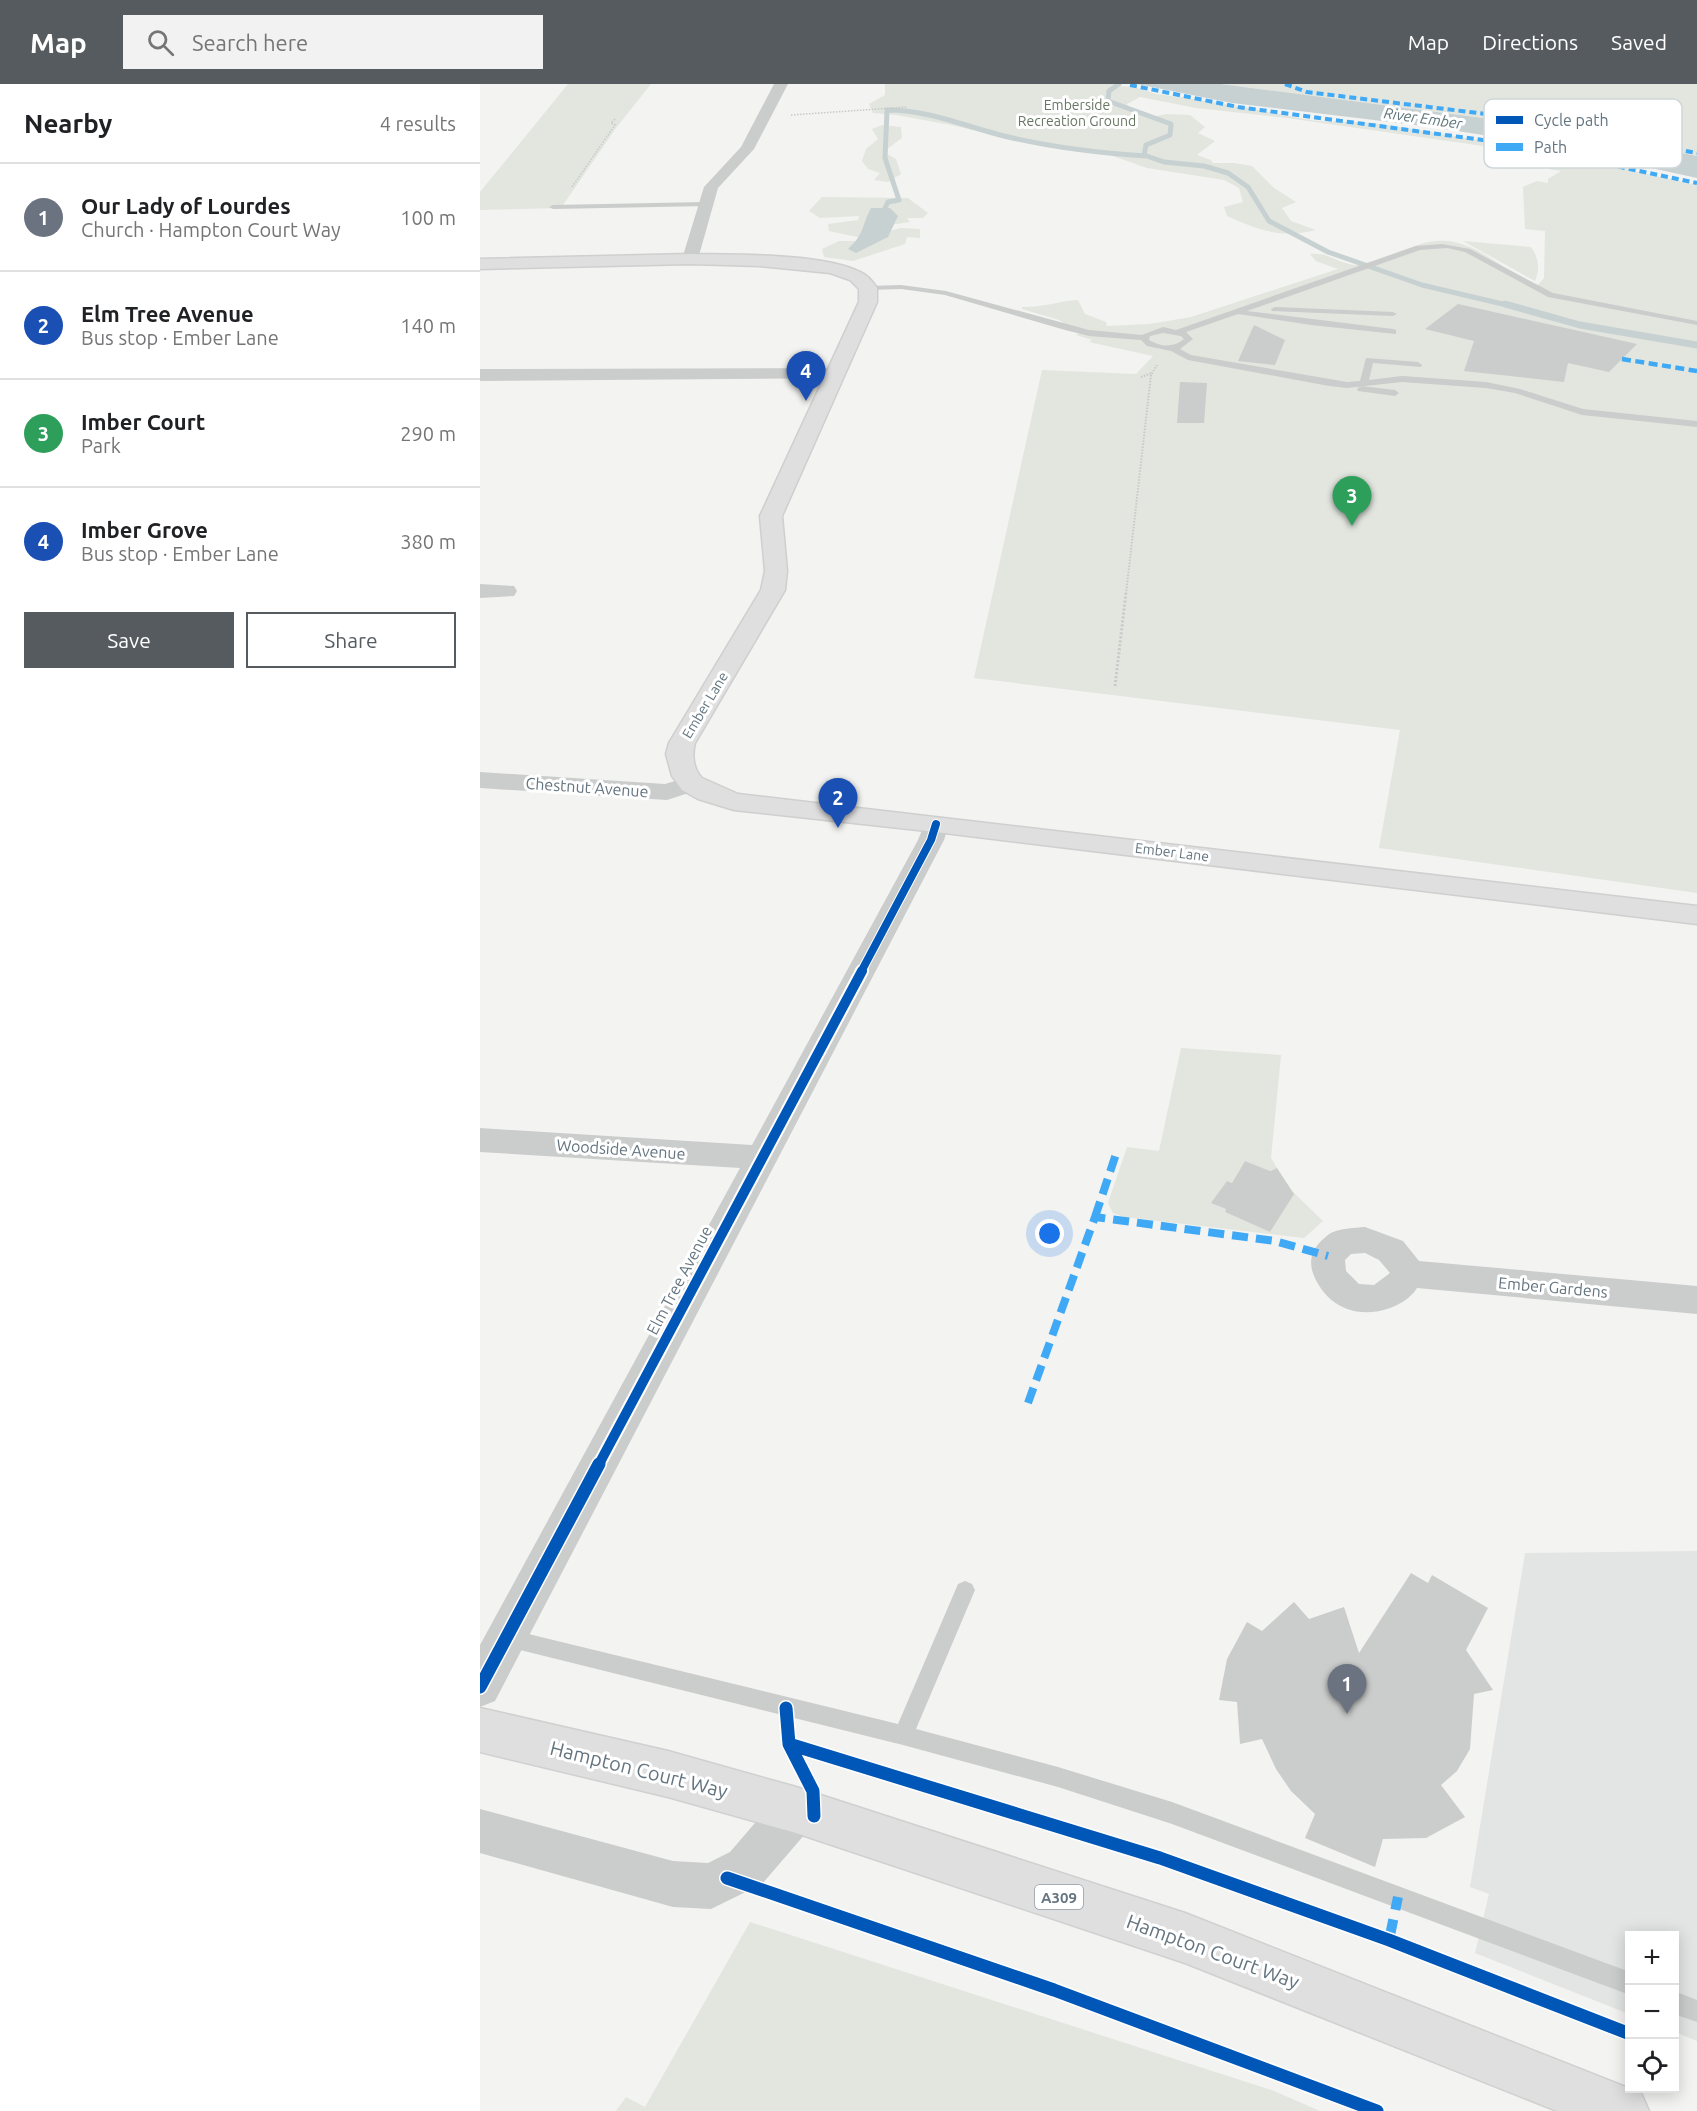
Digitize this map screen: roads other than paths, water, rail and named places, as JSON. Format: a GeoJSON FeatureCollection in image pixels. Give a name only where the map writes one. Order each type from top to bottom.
{"type":"FeatureCollection","features":[{"type":"Feature","properties":{"kind":"main road"},"geometry":{"type":"LineString","coordinates":[[480,264],[690,259],[760,261],[825,267],[856,276],[868,288]]}},
{"type":"Feature","properties":{"kind":"main road","name":"Ember Lane"},"geometry":{"type":"LineString","coordinates":[[868,288],[868,302],[771,516],[777,577],[773,590],[682,743],[679,754],[682,767],[685,776],[692,784],[734,802],[1697,915]]}},
{"type":"Feature","properties":{"kind":"main road","name":"Hampton Court Way"},"geometry":{"type":"LineString","coordinates":[[480,1730],[668,1774],[796,1810],[1185,1938],[1623,2111]]}},
{"type":"Feature","properties":{"kind":"street"},"geometry":{"type":"LineString","coordinates":[[690,259],[711,187],[747,149],[781,84]]}},
{"type":"Feature","properties":{"kind":"street"},"geometry":{"type":"LineString","coordinates":[[480,375],[835,374]]}},
{"type":"Feature","properties":{"kind":"street"},"geometry":{"type":"LineString","coordinates":[[480,591],[506,591]]}},
{"type":"Feature","properties":{"kind":"street","name":"Chestnut Avenue"},"geometry":{"type":"LineString","coordinates":[[480,780],[666,792],[692,784]]}},
{"type":"Feature","properties":{"kind":"street","name":"Elm Tree Avenue"},"geometry":{"type":"LineString","coordinates":[[480,1687],[931,840],[936,824]]}},
{"type":"Feature","properties":{"kind":"street","name":"Woodside Avenue"},"geometry":{"type":"LineString","coordinates":[[480,1140],[761,1158]]}},
{"type":"Feature","properties":{"kind":"street","name":"Ember Gardens"},"geometry":{"type":"LineString","coordinates":[[1408,1274],[1697,1300]]}},
{"type":"Feature","properties":{"kind":"street"},"geometry":{"type":"LineString","coordinates":[[480,1831],[672,1884],[711,1886],[746,1868],[796,1810]]}},
{"type":"Feature","properties":{"kind":"lane"},"geometry":{"type":"LineString","coordinates":[[553,207],[705,204]]}},
{"type":"Feature","properties":{"kind":"lane"},"geometry":{"type":"LineString","coordinates":[[1178,332],[1419,248],[1436,246],[1471,252],[1534,289],[1551,295],[1697,323]]}},
{"type":"Feature","properties":{"kind":"lane"},"geometry":{"type":"LineString","coordinates":[[868,288],[901,287],[946,293],[1065,328],[1112,336],[1144,338],[1156,331],[1178,332],[1189,339],[1185,345],[1170,348]]}},
{"type":"Feature","properties":{"kind":"lane"},"geometry":{"type":"LineString","coordinates":[[1233,312],[1291,309],[1393,314]]}},
{"type":"Feature","properties":{"kind":"lane"},"geometry":{"type":"LineString","coordinates":[[1233,312],[1392,332]]}},
{"type":"Feature","properties":{"kind":"lane"},"geometry":{"type":"LineString","coordinates":[[1144,338],[1148,344],[1170,348],[1188,357],[1347,385],[1358,389],[1395,393]]}},
{"type":"Feature","properties":{"kind":"lane"},"geometry":{"type":"LineString","coordinates":[[1364,383],[1369,360],[1418,365]]}},
{"type":"Feature","properties":{"kind":"lane"},"geometry":{"type":"LineString","coordinates":[[1347,385],[1402,379],[1486,385],[1517,391],[1582,412],[1697,424]]}},
{"type":"Feature","properties":{"kind":"lane"},"geometry":{"type":"LineString","coordinates":[[903,1735],[965,1590]]}},
{"type":"Feature","properties":{"kind":"lane"},"geometry":{"type":"LineString","coordinates":[[505,1637],[903,1735],[1058,1777],[1172,1813],[1482,1927],[1625,1982]]}},
{"type":"Feature","properties":{"kind":"lane"},"geometry":{"type":"LineString","coordinates":[[1679,2004],[1697,2011]]}},
{"type":"Feature","properties":{"kind":"water","name":"River Ember"},"geometry":{"type":"Polygon","coordinates":[[[1137,84],[1221,84],[1484,118],[1484,135],[1432,127],[1232,103],[1137,84]]]}},
{"type":"Feature","properties":{"kind":"water"},"geometry":{"type":"Polygon","coordinates":[[[1682,153],[1697,156],[1697,178],[1651,168],[1682,168],[1682,153]]]}},
{"type":"Feature","properties":{"kind":"water"},"geometry":{"type":"Polygon","coordinates":[[[871,208],[890,208],[898,216],[888,237],[856,253],[848,249],[860,234],[871,208]]]}},
{"type":"Feature","properties":{"kind":"waterway"},"geometry":{"type":"LineString","coordinates":[[1119,84],[1109,91],[1108,101],[1171,124],[1170,135],[1146,145],[1144,155],[1164,162],[1204,166],[1228,173],[1248,187],[1269,221],[1328,252],[1422,285],[1511,306]]}},
{"type":"Feature","properties":{"kind":"waterway"},"geometry":{"type":"LineString","coordinates":[[885,208],[888,202],[899,200],[885,158],[887,110],[931,116],[1039,143],[1146,156]]}},
{"type":"Feature","properties":{"kind":"waterway"},"geometry":{"type":"LineString","coordinates":[[1505,304],[1580,325],[1697,345]]}},
{"type":"Feature","properties":{"kind":"place","name":"Imber Grove"},"geometry":{"type":"Point","coordinates":[806,401]}},
{"type":"Feature","properties":{"kind":"place","name":"Imber Court"},"geometry":{"type":"Point","coordinates":[1352,526]}},
{"type":"Feature","properties":{"kind":"place","name":"Elm Tree Avenue"},"geometry":{"type":"Point","coordinates":[838,828]}},
{"type":"Feature","properties":{"kind":"place","name":"Our Lady of Lourdes"},"geometry":{"type":"Point","coordinates":[1347,1714]}},
{"type":"Feature","properties":{"kind":"park label","name":"Emberside Recreation Ground"},"geometry":{"type":"Point","coordinates":[1077,114]}}]}
